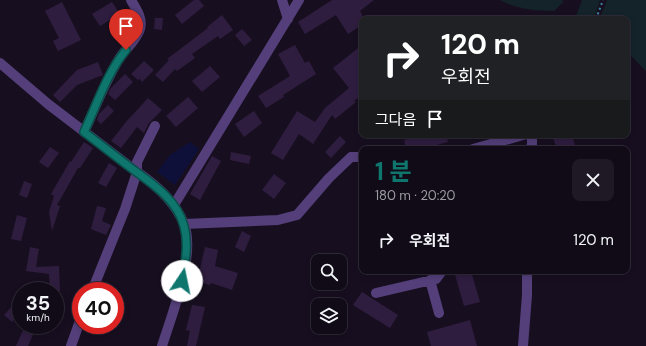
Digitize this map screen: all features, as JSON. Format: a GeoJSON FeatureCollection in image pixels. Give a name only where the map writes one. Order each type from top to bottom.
{"type":"FeatureCollection","features":[{"type":"Feature","properties":{"kind":"street"},"geometry":{"type":"LineString","coordinates":[[84,132],[108,79],[120,57],[133,42],[140,30],[141,23],[139,12],[131,0]]}},
{"type":"Feature","properties":{"kind":"street"},"geometry":{"type":"LineString","coordinates":[[282,0],[288,19]]}},
{"type":"Feature","properties":{"kind":"street"},"geometry":{"type":"LineString","coordinates":[[174,205],[300,0]]}},
{"type":"Feature","properties":{"kind":"street"},"geometry":{"type":"LineString","coordinates":[[0,63],[48,104],[151,182],[174,205],[184,224],[186,258],[182,281],[162,346]]}},
{"type":"Feature","properties":{"kind":"street"},"geometry":{"type":"LineString","coordinates":[[96,282],[126,209],[137,172],[137,162],[155,126]]}},
{"type":"Feature","properties":{"kind":"street"},"geometry":{"type":"LineString","coordinates":[[484,146],[512,138]]}},
{"type":"Feature","properties":{"kind":"street"},"geometry":{"type":"LineString","coordinates":[[184,224],[278,220],[297,214],[329,178],[351,157],[359,157]]}},
{"type":"Feature","properties":{"kind":"street"},"geometry":{"type":"LineString","coordinates":[[376,293],[436,279],[440,274]]}},
{"type":"Feature","properties":{"kind":"street"},"geometry":{"type":"LineString","coordinates":[[524,346],[527,274]]}},
{"type":"Feature","properties":{"kind":"street"},"geometry":{"type":"LineString","coordinates":[[430,280],[439,313]]}},
{"type":"Feature","properties":{"kind":"street"},"geometry":{"type":"LineString","coordinates":[[71,346],[75,334]]}},
{"type":"Feature","properties":{"kind":"path"},"geometry":{"type":"LineString","coordinates":[[597,16],[604,0]]}},
{"type":"Feature","properties":{"kind":"shaded area"},"geometry":{"type":"Polygon","coordinates":[[[500,0],[564,1],[554,11],[547,11],[519,7],[500,0]]]}},
{"type":"Feature","properties":{"kind":"shaded area"},"geometry":{"type":"Polygon","coordinates":[[[582,0],[600,0],[595,16],[576,16],[582,0]]]}},
{"type":"Feature","properties":{"kind":"shaded area"},"geometry":{"type":"Polygon","coordinates":[[[607,0],[646,0],[646,71],[630,55],[630,16],[601,15],[607,0]]]}},
{"type":"Feature","properties":{"kind":"shaded area"},"geometry":{"type":"Polygon","coordinates":[[[190,142],[199,149],[175,185],[157,172],[170,155],[190,142]]]}},
{"type":"Feature","properties":{"kind":"building"},"geometry":{"type":"Polygon","coordinates":[[[194,0],[199,0],[204,6],[182,24],[175,15],[194,0]]]}},
{"type":"Feature","properties":{"kind":"building"},"geometry":{"type":"Polygon","coordinates":[[[332,0],[374,0],[360,11],[362,16],[359,16],[359,27],[348,34],[336,15],[305,34],[298,22],[332,0]]]}},
{"type":"Feature","properties":{"kind":"building"},"geometry":{"type":"Polygon","coordinates":[[[62,2],[81,40],[58,51],[53,41],[59,38],[45,11],[62,2]]]}},
{"type":"Feature","properties":{"kind":"building"},"geometry":{"type":"Polygon","coordinates":[[[112,2],[120,14],[100,26],[92,14],[112,2]]]}},
{"type":"Feature","properties":{"kind":"building"},"geometry":{"type":"Polygon","coordinates":[[[222,15],[233,30],[220,39],[218,36],[192,54],[195,58],[177,71],[175,69],[163,82],[155,75],[169,60],[167,59],[208,28],[207,27],[222,15]]]}},
{"type":"Feature","properties":{"kind":"building"},"geometry":{"type":"Polygon","coordinates":[[[155,18],[163,18],[162,30],[154,29],[155,18]]]}},
{"type":"Feature","properties":{"kind":"building"},"geometry":{"type":"Polygon","coordinates":[[[242,29],[252,40],[244,46],[235,35],[242,29]]]}},
{"type":"Feature","properties":{"kind":"building"},"geometry":{"type":"Polygon","coordinates":[[[295,45],[305,63],[309,61],[316,74],[266,108],[258,96],[290,76],[278,54],[295,45]]]}},
{"type":"Feature","properties":{"kind":"building"},"geometry":{"type":"Polygon","coordinates":[[[359,47],[359,97],[354,101],[356,102],[335,119],[332,115],[313,144],[299,134],[283,160],[271,153],[297,111],[315,122],[325,108],[349,88],[333,68],[359,47]]]}},
{"type":"Feature","properties":{"kind":"building"},"geometry":{"type":"Polygon","coordinates":[[[144,61],[154,70],[142,82],[140,79],[138,80],[131,74],[144,61]]]}},
{"type":"Feature","properties":{"kind":"building"},"geometry":{"type":"Polygon","coordinates":[[[98,62],[103,75],[77,85],[60,102],[53,95],[77,70],[98,62]]]}},
{"type":"Feature","properties":{"kind":"building"},"geometry":{"type":"Polygon","coordinates":[[[210,66],[220,77],[202,92],[192,81],[210,66]]]}},
{"type":"Feature","properties":{"kind":"building"},"geometry":{"type":"Polygon","coordinates":[[[125,74],[133,82],[115,100],[108,94],[110,89],[125,74]]]}},
{"type":"Feature","properties":{"kind":"building"},"geometry":{"type":"Polygon","coordinates":[[[188,97],[198,108],[176,127],[166,116],[188,97]]]}},
{"type":"Feature","properties":{"kind":"building"},"geometry":{"type":"Polygon","coordinates":[[[148,98],[162,110],[149,123],[144,133],[137,127],[121,148],[111,141],[148,98]]]}},
{"type":"Feature","properties":{"kind":"building"},"geometry":{"type":"Polygon","coordinates":[[[108,105],[114,111],[101,124],[97,120],[99,114],[108,105]]]}},
{"type":"Feature","properties":{"kind":"building"},"geometry":{"type":"Polygon","coordinates":[[[254,111],[262,123],[244,137],[235,124],[254,111]]]}},
{"type":"Feature","properties":{"kind":"building"},"geometry":{"type":"Polygon","coordinates":[[[340,136],[346,142],[331,158],[325,152],[340,136]]]}},
{"type":"Feature","properties":{"kind":"building"},"geometry":{"type":"Polygon","coordinates":[[[412,138],[447,138],[448,142],[433,146],[405,146],[404,140],[412,138]]]}},
{"type":"Feature","properties":{"kind":"building"},"geometry":{"type":"Polygon","coordinates":[[[553,138],[573,138],[575,146],[556,146],[553,138]]]}},
{"type":"Feature","properties":{"kind":"building"},"geometry":{"type":"Polygon","coordinates":[[[84,142],[93,148],[80,168],[78,168],[57,205],[60,206],[52,231],[49,212],[54,196],[51,194],[70,161],[71,162],[84,142]]]}},
{"type":"Feature","properties":{"kind":"building"},"geometry":{"type":"Polygon","coordinates":[[[50,147],[59,153],[48,168],[39,162],[50,147]]]}},
{"type":"Feature","properties":{"kind":"building"},"geometry":{"type":"Polygon","coordinates":[[[231,152],[251,156],[249,164],[230,160],[231,152]]]}},
{"type":"Feature","properties":{"kind":"building"},"geometry":{"type":"Polygon","coordinates":[[[212,156],[221,161],[200,200],[190,194],[212,156]]]}},
{"type":"Feature","properties":{"kind":"building"},"geometry":{"type":"Polygon","coordinates":[[[109,163],[117,168],[106,187],[98,183],[109,163]]]}},
{"type":"Feature","properties":{"kind":"building"},"geometry":{"type":"Polygon","coordinates":[[[274,174],[286,183],[274,199],[262,190],[274,174]]]}},
{"type":"Feature","properties":{"kind":"building"},"geometry":{"type":"Polygon","coordinates":[[[24,181],[32,184],[27,198],[19,195],[24,181]]]}},
{"type":"Feature","properties":{"kind":"building"},"geometry":{"type":"Polygon","coordinates":[[[97,206],[106,208],[102,221],[111,225],[106,235],[91,229],[97,206]]]}},
{"type":"Feature","properties":{"kind":"building"},"geometry":{"type":"Polygon","coordinates":[[[17,215],[27,218],[21,241],[11,239],[17,215]]]}},
{"type":"Feature","properties":{"kind":"building"},"geometry":{"type":"Polygon","coordinates":[[[242,231],[251,236],[244,252],[235,247],[242,231]]]}},
{"type":"Feature","properties":{"kind":"building"},"geometry":{"type":"Polygon","coordinates":[[[30,247],[39,249],[36,267],[59,266],[60,282],[49,282],[49,274],[26,271],[30,247]]]}},
{"type":"Feature","properties":{"kind":"building"},"geometry":{"type":"Polygon","coordinates":[[[205,247],[218,250],[215,266],[238,273],[232,290],[211,283],[210,285],[197,282],[205,247]]]}},
{"type":"Feature","properties":{"kind":"building"},"geometry":{"type":"Polygon","coordinates":[[[455,274],[472,274],[480,302],[464,306],[455,274]]]}},
{"type":"Feature","properties":{"kind":"building"},"geometry":{"type":"Polygon","coordinates":[[[362,292],[398,315],[390,328],[353,305],[362,292]]]}},
{"type":"Feature","properties":{"kind":"building"},"geometry":{"type":"Polygon","coordinates":[[[192,305],[205,307],[196,346],[187,346],[190,331],[186,330],[192,305]]]}},
{"type":"Feature","properties":{"kind":"building"},"geometry":{"type":"Polygon","coordinates":[[[12,306],[12,322],[4,315],[12,306]]]}},
{"type":"Feature","properties":{"kind":"building"},"geometry":{"type":"Polygon","coordinates":[[[470,320],[477,346],[431,346],[427,332],[470,320]]]}},
{"type":"Feature","properties":{"kind":"building"},"geometry":{"type":"Polygon","coordinates":[[[21,334],[33,334],[28,346],[16,346],[21,334]]]}},
{"type":"Feature","properties":{"kind":"route"},"geometry":{"type":"LineString","coordinates":[[126,50],[120,57],[108,79],[84,132],[151,182],[174,205],[184,224],[186,238],[186,258],[182,281]]}}]}
